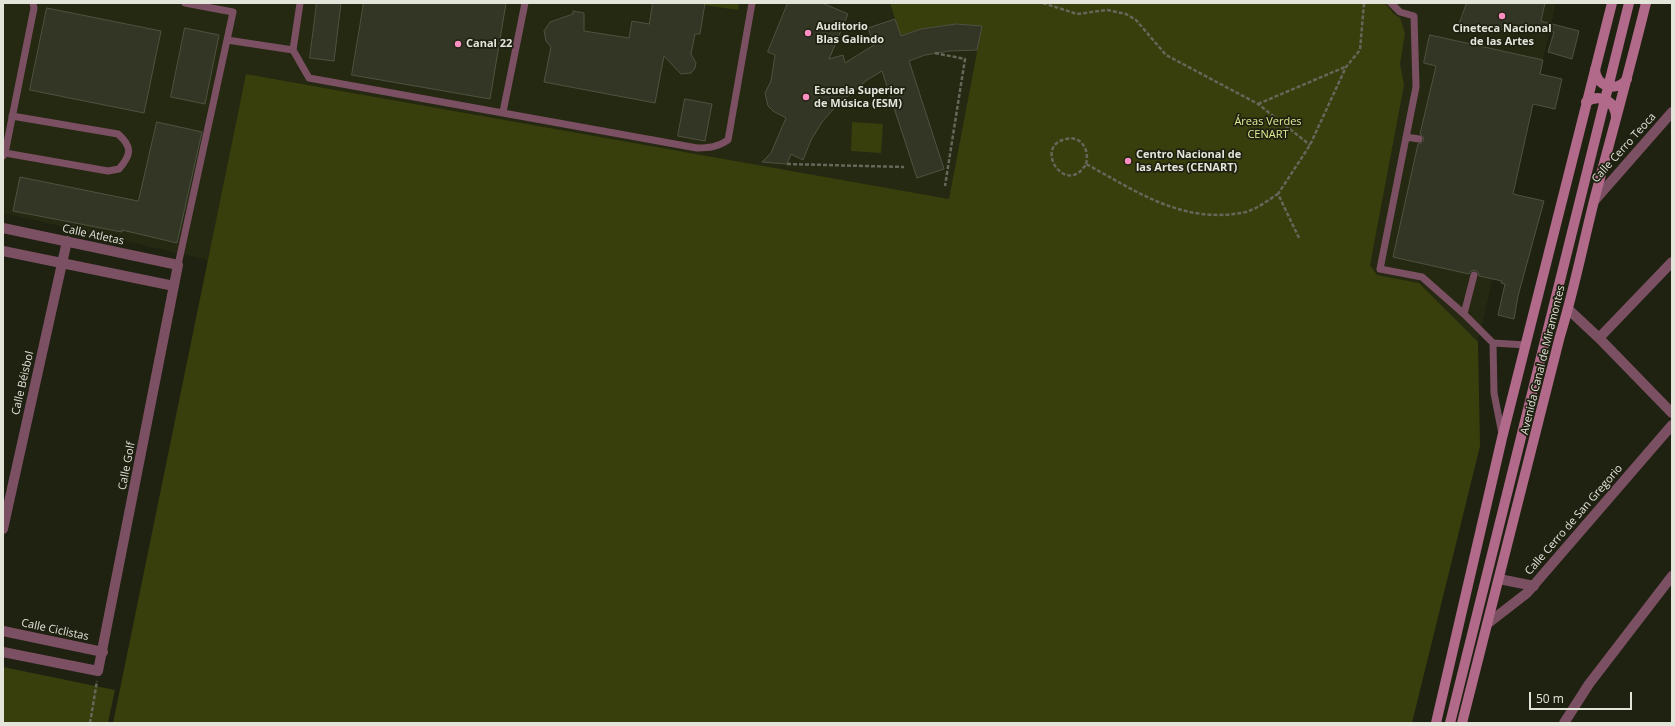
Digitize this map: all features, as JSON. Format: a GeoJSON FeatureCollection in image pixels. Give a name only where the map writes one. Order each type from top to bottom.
{"type":"FeatureCollection","features":[{"type":"Feature","properties":{"kind":"main road","name":"Avenida Canal de Miramontes"},"geometry":{"type":"LineString","coordinates":[[1436,723],[1502,438],[1594,67],[1612,3]]}},
{"type":"Feature","properties":{"kind":"main road","name":"Avenida Canal de Miramontes"},"geometry":{"type":"LineString","coordinates":[[1450,723],[1629,3]]}},
{"type":"Feature","properties":{"kind":"main road","name":"Avenida Canal de Miramontes"},"geometry":{"type":"LineString","coordinates":[[1462,723],[1646,3]]}},
{"type":"Feature","properties":{"kind":"main road"},"geometry":{"type":"LineString","coordinates":[[1594,67],[1596,77],[1608,87],[1620,86],[1628,78]]}},
{"type":"Feature","properties":{"kind":"main road"},"geometry":{"type":"LineString","coordinates":[[1586,102],[1596,98],[1606,100],[1614,107],[1616,118]]}},
{"type":"Feature","properties":{"kind":"main road"},"geometry":{"type":"LineString","coordinates":[[1535,384],[1547,357],[1560,336]]}},
{"type":"Feature","properties":{"kind":"street","name":"Calle Cerro Teoca"},"geometry":{"type":"LineString","coordinates":[[1595,200],[1672,112]]}},
{"type":"Feature","properties":{"kind":"street","name":"Calle Atletas"},"geometry":{"type":"LineString","coordinates":[[3,228],[178,265]]}},
{"type":"Feature","properties":{"kind":"street","name":"Calle Béisbol"},"geometry":{"type":"LineString","coordinates":[[3,529],[67,241]]}},
{"type":"Feature","properties":{"kind":"street"},"geometry":{"type":"LineString","coordinates":[[3,251],[174,286]]}},
{"type":"Feature","properties":{"kind":"street"},"geometry":{"type":"LineString","coordinates":[[1600,338],[1672,262]]}},
{"type":"Feature","properties":{"kind":"street","name":"Calle Golf"},"geometry":{"type":"LineString","coordinates":[[98,671],[103,652],[178,265]]}},
{"type":"Feature","properties":{"kind":"street"},"geometry":{"type":"LineString","coordinates":[[1568,309],[1600,338],[1672,413]]}},
{"type":"Feature","properties":{"kind":"street","name":"Calle Cerro de San Gregorio"},"geometry":{"type":"LineString","coordinates":[[1487,624],[1534,586],[1672,424]]}},
{"type":"Feature","properties":{"kind":"street"},"geometry":{"type":"LineString","coordinates":[[1564,723],[1589,684],[1672,576]]}},
{"type":"Feature","properties":{"kind":"street"},"geometry":{"type":"LineString","coordinates":[[1499,579],[1534,586]]}},
{"type":"Feature","properties":{"kind":"street","name":"Calle Ciclistas"},"geometry":{"type":"LineString","coordinates":[[3,631],[103,652]]}},
{"type":"Feature","properties":{"kind":"street"},"geometry":{"type":"LineString","coordinates":[[3,652],[98,671]]}},
{"type":"Feature","properties":{"kind":"lane"},"geometry":{"type":"LineString","coordinates":[[12,116],[118,134],[127,142],[129,151],[125,162],[119,170],[108,171],[4,154],[34,8],[33,3]]}},
{"type":"Feature","properties":{"kind":"lane"},"geometry":{"type":"LineString","coordinates":[[178,265],[233,12],[185,3]]}},
{"type":"Feature","properties":{"kind":"lane"},"geometry":{"type":"LineString","coordinates":[[300,3],[293,50],[310,78],[697,148],[712,148],[721,145],[728,140],[752,3]]}},
{"type":"Feature","properties":{"kind":"lane"},"geometry":{"type":"LineString","coordinates":[[503,112],[525,3]]}},
{"type":"Feature","properties":{"kind":"lane"},"geometry":{"type":"LineString","coordinates":[[1392,3],[1400,12],[1414,16],[1416,87],[1380,269],[1422,278],[1464,314],[1493,343],[1526,345]]}},
{"type":"Feature","properties":{"kind":"lane"},"geometry":{"type":"LineString","coordinates":[[227,40],[293,50]]}},
{"type":"Feature","properties":{"kind":"lane"},"geometry":{"type":"LineString","coordinates":[[1406,137],[1419,139]]}},
{"type":"Feature","properties":{"kind":"lane"},"geometry":{"type":"LineString","coordinates":[[1464,314],[1474,275]]}},
{"type":"Feature","properties":{"kind":"lane"},"geometry":{"type":"LineString","coordinates":[[1493,343],[1494,393],[1502,438]]}},
{"type":"Feature","properties":{"kind":"path"},"geometry":{"type":"LineString","coordinates":[[1043,3],[1077,14],[1107,10],[1126,14],[1136,20],[1166,55],[1258,104],[1310,145]]}},
{"type":"Feature","properties":{"kind":"path"},"geometry":{"type":"LineString","coordinates":[[1086,164],[1162,204],[1183,211],[1204,214],[1247,212],[1263,204],[1278,194],[1310,145],[1346,66],[1360,50],[1363,4]]}},
{"type":"Feature","properties":{"kind":"path"},"geometry":{"type":"LineString","coordinates":[[935,53],[965,58],[945,186]]}},
{"type":"Feature","properties":{"kind":"path"},"geometry":{"type":"LineString","coordinates":[[1258,104],[1346,66]]}},
{"type":"Feature","properties":{"kind":"path"},"geometry":{"type":"LineString","coordinates":[[1075,139],[1084,145],[1088,154],[1086,164],[1084,168],[1075,174],[1062,173],[1054,165],[1051,156],[1054,146],[1062,140],[1075,139]]}},
{"type":"Feature","properties":{"kind":"path"},"geometry":{"type":"LineString","coordinates":[[787,164],[904,167]]}},
{"type":"Feature","properties":{"kind":"path"},"geometry":{"type":"LineString","coordinates":[[1278,194],[1299,238]]}},
{"type":"Feature","properties":{"kind":"path"},"geometry":{"type":"LineString","coordinates":[[90,723],[98,671]]}},
{"type":"Feature","properties":{"kind":"shaded area","name":"Centro Nacional de las Artes (CENART)"},"geometry":{"type":"Polygon","coordinates":[[[3,3],[1556,3],[1478,342],[1419,283],[246,74],[208,260],[3,213],[3,3]]]}},
{"type":"Feature","properties":{"kind":"green space"},"geometry":{"type":"Polygon","coordinates":[[[705,3],[739,3],[738,10],[704,5],[705,3]]]}},
{"type":"Feature","properties":{"kind":"green space","name":"Áreas Verdes CENART"},"geometry":{"type":"Polygon","coordinates":[[[890,3],[1385,3],[1393,13],[1400,18],[1405,33],[1400,64],[1404,85],[1370,265],[1377,275],[1419,283],[1478,342],[1480,446],[1412,723],[113,723],[246,74],[949,199],[982,26],[950,25],[931,27],[901,36],[890,3]]]}},
{"type":"Feature","properties":{"kind":"green space"},"geometry":{"type":"Polygon","coordinates":[[[852,122],[883,124],[881,153],[851,151],[852,122]]]}},
{"type":"Feature","properties":{"kind":"green space"},"geometry":{"type":"Polygon","coordinates":[[[3,667],[115,690],[108,723],[3,723],[3,667]]]}},
{"type":"Feature","properties":{"kind":"building"},"geometry":{"type":"Polygon","coordinates":[[[317,3],[341,3],[334,61],[310,58],[317,3]]]}},
{"type":"Feature","properties":{"kind":"building","name":"Canal 22"},"geometry":{"type":"Polygon","coordinates":[[[364,3],[506,3],[490,99],[352,75],[364,3]]]}},
{"type":"Feature","properties":{"kind":"building"},"geometry":{"type":"Polygon","coordinates":[[[653,3],[705,3],[700,34],[695,34],[691,54],[696,63],[695,68],[691,73],[681,74],[664,56],[655,103],[544,82],[551,47],[546,41],[544,31],[550,22],[573,14],[573,11],[584,13],[584,31],[629,38],[632,21],[649,24],[653,3]]]}},
{"type":"Feature","properties":{"kind":"building","name":"Escuela Superior de Música (ESM)"},"geometry":{"type":"Polygon","coordinates":[[[788,3],[822,3],[848,14],[829,59],[843,55],[845,63],[874,45],[868,28],[895,19],[901,36],[921,29],[956,24],[982,26],[977,50],[949,51],[925,55],[909,61],[944,169],[917,178],[882,71],[867,80],[838,104],[822,122],[811,140],[803,160],[791,154],[787,164],[762,162],[771,153],[786,118],[773,111],[768,106],[765,93],[771,81],[775,55],[768,52],[788,3]]]}},
{"type":"Feature","properties":{"kind":"building","name":"Cineteca Nacional de las Artes"},"geometry":{"type":"Polygon","coordinates":[[[1467,3],[1545,3],[1541,21],[1579,31],[1572,59],[1548,52],[1554,32],[1524,29],[1524,32],[1459,25],[1467,3]]]}},
{"type":"Feature","properties":{"kind":"building"},"geometry":{"type":"Polygon","coordinates":[[[47,8],[161,31],[144,113],[30,90],[47,8]]]}},
{"type":"Feature","properties":{"kind":"building"},"geometry":{"type":"Polygon","coordinates":[[[185,28],[219,35],[205,104],[171,97],[185,28]]]}},
{"type":"Feature","properties":{"kind":"building"},"geometry":{"type":"Polygon","coordinates":[[[1430,35],[1543,60],[1540,74],[1562,79],[1555,109],[1533,104],[1513,194],[1544,201],[1518,296],[1514,319],[1498,315],[1505,284],[1501,283],[1502,281],[1479,276],[1478,272],[1475,270],[1471,271],[1469,274],[1393,257],[1418,144],[1424,140],[1420,134],[1436,66],[1424,63],[1430,35]]]}},
{"type":"Feature","properties":{"kind":"building"},"geometry":{"type":"Polygon","coordinates":[[[685,99],[712,104],[705,141],[678,136],[685,99]]]}},
{"type":"Feature","properties":{"kind":"building"},"geometry":{"type":"Polygon","coordinates":[[[157,122],[202,132],[177,243],[122,230],[122,232],[13,211],[20,177],[138,201],[157,122]]]}},
{"type":"Feature","properties":{"kind":"place","name":"Cineteca Nacional de las Artes"},"geometry":{"type":"Point","coordinates":[1502,16]}},
{"type":"Feature","properties":{"kind":"place","name":"Auditorio Blas Galindo"},"geometry":{"type":"Point","coordinates":[808,33]}},
{"type":"Feature","properties":{"kind":"place","name":"Canal 22"},"geometry":{"type":"Point","coordinates":[458,44]}},
{"type":"Feature","properties":{"kind":"place","name":"Escuela Superior de Música (ESM)"},"geometry":{"type":"Point","coordinates":[806,97]}},
{"type":"Feature","properties":{"kind":"place","name":"Centro Nacional de las Artes (CENART)"},"geometry":{"type":"Point","coordinates":[1128,161]}}]}
